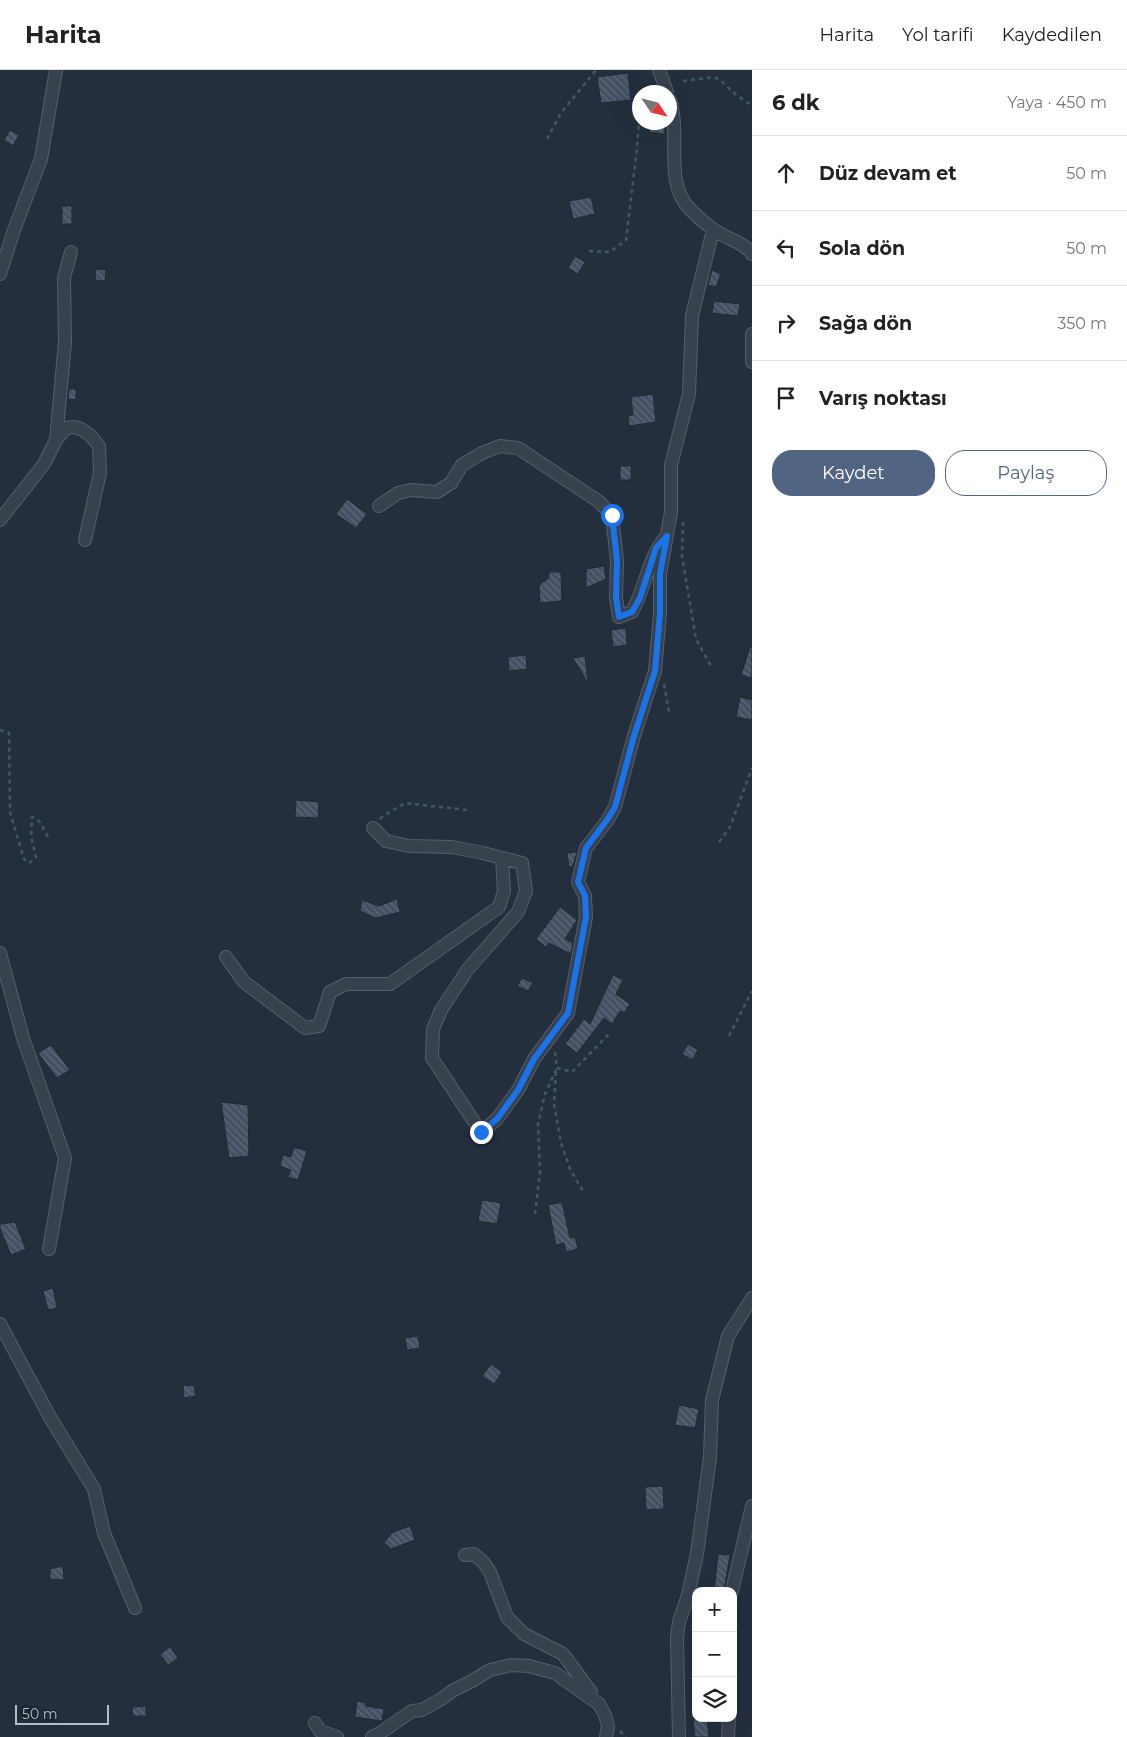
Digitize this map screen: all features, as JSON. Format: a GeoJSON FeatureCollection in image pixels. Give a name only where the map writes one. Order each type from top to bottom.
{"type":"FeatureCollection","features":[{"type":"Feature","properties":{"kind":"street"},"geometry":{"type":"LineString","coordinates":[[0,274],[14,230],[41,159],[56,70]]}},
{"type":"Feature","properties":{"kind":"street"},"geometry":{"type":"LineString","coordinates":[[659,70],[664,85]]}},
{"type":"Feature","properties":{"kind":"street"},"geometry":{"type":"LineString","coordinates":[[674,130],[678,191],[688,207],[713,230],[748,248],[752,254]]}},
{"type":"Feature","properties":{"kind":"street"},"geometry":{"type":"LineString","coordinates":[[373,828],[386,841],[409,846],[452,847],[522,863],[526,891],[518,912],[468,969],[441,1010],[433,1029],[432,1058],[481,1132],[497,1119],[518,1090],[534,1059],[568,1013],[586,917],[585,896],[578,882],[586,848],[615,807],[634,736],[655,671],[660,613],[660,574],[671,512],[671,465],[689,394],[692,316],[713,230]]}},
{"type":"Feature","properties":{"kind":"street"},"geometry":{"type":"LineString","coordinates":[[56,440],[65,342],[64,278],[71,252]]}},
{"type":"Feature","properties":{"kind":"street"},"geometry":{"type":"LineString","coordinates":[[752,334],[752,362]]}},
{"type":"Feature","properties":{"kind":"street"},"geometry":{"type":"LineString","coordinates":[[0,520],[44,464],[56,440],[66,428],[74,427],[81,429],[91,436],[99,446],[100,473],[85,540]]}},
{"type":"Feature","properties":{"kind":"street"},"geometry":{"type":"LineString","coordinates":[[379,506],[398,493],[411,490],[436,492],[451,483],[462,465],[482,453],[500,446],[518,448],[598,501],[612,515],[617,561],[616,597],[619,617],[632,612],[640,598],[656,548],[667,536]]}},
{"type":"Feature","properties":{"kind":"street"},"geometry":{"type":"LineString","coordinates":[[226,957],[244,982],[305,1028],[320,1026],[330,992],[346,984],[390,984],[498,907],[504,891],[502,858]]}},
{"type":"Feature","properties":{"kind":"street"},"geometry":{"type":"LineString","coordinates":[[0,953],[23,1038],[65,1158],[49,1249]]}},
{"type":"Feature","properties":{"kind":"street"},"geometry":{"type":"LineString","coordinates":[[679,1737],[677,1638],[697,1554],[710,1457],[712,1400],[728,1336],[752,1298]]}},
{"type":"Feature","properties":{"kind":"street"},"geometry":{"type":"LineString","coordinates":[[0,1324],[51,1419],[94,1489],[104,1533],[135,1608]]}},
{"type":"Feature","properties":{"kind":"street"},"geometry":{"type":"LineString","coordinates":[[733,1587],[752,1506]]}},
{"type":"Feature","properties":{"kind":"street"},"geometry":{"type":"LineString","coordinates":[[465,1555],[474,1554],[484,1563],[494,1581],[507,1617],[524,1634],[563,1654],[605,1715],[608,1726],[606,1737]]}},
{"type":"Feature","properties":{"kind":"street"},"geometry":{"type":"LineString","coordinates":[[372,1737],[412,1711],[422,1710],[452,1691],[498,1667],[529,1666],[555,1673],[599,1704]]}},
{"type":"Feature","properties":{"kind":"street"},"geometry":{"type":"LineString","coordinates":[[728,1737],[729,1722]]}},
{"type":"Feature","properties":{"kind":"street"},"geometry":{"type":"LineString","coordinates":[[315,1724],[320,1731],[337,1737]]}},
{"type":"Feature","properties":{"kind":"path"},"geometry":{"type":"LineString","coordinates":[[547,140],[561,113],[596,70]]}},
{"type":"Feature","properties":{"kind":"path"},"geometry":{"type":"LineString","coordinates":[[683,81],[714,77],[746,102],[752,104]]}},
{"type":"Feature","properties":{"kind":"path"},"geometry":{"type":"LineString","coordinates":[[589,251],[610,252],[626,240],[639,130]]}},
{"type":"Feature","properties":{"kind":"path"},"geometry":{"type":"LineString","coordinates":[[682,515],[682,556],[696,639],[712,666]]}},
{"type":"Feature","properties":{"kind":"path"},"geometry":{"type":"LineString","coordinates":[[0,730],[9,734],[10,812],[24,859],[29,863],[36,857],[32,836],[32,816],[40,822],[48,837]]}},
{"type":"Feature","properties":{"kind":"path"},"geometry":{"type":"LineString","coordinates":[[719,842],[730,827],[752,768]]}},
{"type":"Feature","properties":{"kind":"path"},"geometry":{"type":"LineString","coordinates":[[373,828],[383,816],[405,803],[468,810]]}},
{"type":"Feature","properties":{"kind":"path"},"geometry":{"type":"LineString","coordinates":[[728,1036],[752,991]]}},
{"type":"Feature","properties":{"kind":"path"},"geometry":{"type":"LineString","coordinates":[[554,1033],[557,1068],[554,1104],[560,1143],[570,1169],[584,1193]]}},
{"type":"Feature","properties":{"kind":"path"},"geometry":{"type":"LineString","coordinates":[[557,1068],[572,1072],[610,1033]]}},
{"type":"Feature","properties":{"kind":"path"},"geometry":{"type":"LineString","coordinates":[[536,1214],[540,1172],[538,1124],[544,1094],[557,1068]]}},
{"type":"Feature","properties":{"kind":"building"},"geometry":{"type":"Polygon","coordinates":[[[628,73],[631,100],[601,103],[597,77],[628,73]]]}},
{"type":"Feature","properties":{"kind":"building"},"geometry":{"type":"Polygon","coordinates":[[[10,130],[19,135],[13,146],[4,140],[10,130]]]}},
{"type":"Feature","properties":{"kind":"building"},"geometry":{"type":"Polygon","coordinates":[[[649,130],[665,130],[664,134],[649,132],[649,130]]]}},
{"type":"Feature","properties":{"kind":"building"},"geometry":{"type":"Polygon","coordinates":[[[591,197],[595,214],[573,219],[569,201],[591,197]]]}},
{"type":"Feature","properties":{"kind":"building"},"geometry":{"type":"Polygon","coordinates":[[[62,206],[72,206],[72,224],[62,224],[62,206]]]}},
{"type":"Feature","properties":{"kind":"building"},"geometry":{"type":"Polygon","coordinates":[[[575,256],[585,262],[578,274],[568,268],[575,256]]]}},
{"type":"Feature","properties":{"kind":"building"},"geometry":{"type":"Polygon","coordinates":[[[96,269],[106,270],[105,281],[95,280],[96,269]]]}},
{"type":"Feature","properties":{"kind":"building"},"geometry":{"type":"Polygon","coordinates":[[[712,270],[721,274],[716,287],[708,285],[712,270]]]}},
{"type":"Feature","properties":{"kind":"building"},"geometry":{"type":"Polygon","coordinates":[[[714,301],[740,304],[738,316],[712,313],[714,301]]]}},
{"type":"Feature","properties":{"kind":"building"},"geometry":{"type":"Polygon","coordinates":[[[69,389],[76,389],[76,399],[68,400],[69,389]]]}},
{"type":"Feature","properties":{"kind":"building"},"geometry":{"type":"Polygon","coordinates":[[[653,394],[656,422],[629,426],[628,416],[633,415],[631,397],[653,394]]]}},
{"type":"Feature","properties":{"kind":"building"},"geometry":{"type":"Polygon","coordinates":[[[620,466],[631,466],[631,480],[620,480],[620,466]]]}},
{"type":"Feature","properties":{"kind":"building"},"geometry":{"type":"Polygon","coordinates":[[[347,499],[367,514],[356,528],[336,514],[347,499]]]}},
{"type":"Feature","properties":{"kind":"building"},"geometry":{"type":"Polygon","coordinates":[[[604,566],[606,579],[586,588],[586,569],[604,566]]]}},
{"type":"Feature","properties":{"kind":"building"},"geometry":{"type":"Polygon","coordinates":[[[549,572],[561,572],[562,601],[540,603],[539,585],[549,578],[549,572]]]}},
{"type":"Feature","properties":{"kind":"building"},"geometry":{"type":"Polygon","coordinates":[[[626,628],[627,645],[613,647],[611,630],[626,628]]]}},
{"type":"Feature","properties":{"kind":"building"},"geometry":{"type":"Polygon","coordinates":[[[750,647],[752,647],[752,678],[741,675],[750,647]]]}},
{"type":"Feature","properties":{"kind":"building"},"geometry":{"type":"Polygon","coordinates":[[[526,655],[527,669],[509,671],[508,657],[526,655]]]}},
{"type":"Feature","properties":{"kind":"building"},"geometry":{"type":"Polygon","coordinates":[[[585,656],[588,683],[573,658],[585,656]]]}},
{"type":"Feature","properties":{"kind":"building"},"geometry":{"type":"Polygon","coordinates":[[[740,697],[752,700],[752,720],[736,717],[740,697]]]}},
{"type":"Feature","properties":{"kind":"building"},"geometry":{"type":"Polygon","coordinates":[[[296,800],[319,802],[318,818],[295,817],[296,800]]]}},
{"type":"Feature","properties":{"kind":"building"},"geometry":{"type":"Polygon","coordinates":[[[577,852],[573,866],[569,867],[567,853],[577,852]]]}},
{"type":"Feature","properties":{"kind":"building"},"geometry":{"type":"Polygon","coordinates":[[[397,899],[400,912],[376,918],[360,911],[362,900],[379,906],[397,899]]]}},
{"type":"Feature","properties":{"kind":"building"},"geometry":{"type":"Polygon","coordinates":[[[560,907],[577,920],[565,939],[573,943],[571,954],[549,943],[546,947],[536,939],[560,907]]]}},
{"type":"Feature","properties":{"kind":"building"},"geometry":{"type":"Polygon","coordinates":[[[613,975],[623,980],[616,994],[630,1004],[624,1013],[620,1011],[612,1024],[604,1018],[577,1053],[565,1044],[584,1019],[590,1024],[613,975]]]}},
{"type":"Feature","properties":{"kind":"building"},"geometry":{"type":"Polygon","coordinates":[[[522,978],[533,983],[528,991],[517,986],[522,978]]]}},
{"type":"Feature","properties":{"kind":"building"},"geometry":{"type":"Polygon","coordinates":[[[688,1044],[698,1050],[692,1060],[682,1054],[688,1044]]]}},
{"type":"Feature","properties":{"kind":"building"},"geometry":{"type":"Polygon","coordinates":[[[51,1045],[70,1070],[57,1078],[38,1053],[51,1045]]]}},
{"type":"Feature","properties":{"kind":"building"},"geometry":{"type":"Polygon","coordinates":[[[221,1102],[248,1105],[249,1156],[229,1158],[221,1102]]]}},
{"type":"Feature","properties":{"kind":"building"},"geometry":{"type":"Polygon","coordinates":[[[294,1147],[307,1151],[298,1180],[288,1177],[291,1170],[280,1166],[283,1155],[291,1157],[294,1147]]]}},
{"type":"Feature","properties":{"kind":"building"},"geometry":{"type":"Polygon","coordinates":[[[482,1200],[501,1203],[497,1224],[478,1221],[482,1200]]]}},
{"type":"Feature","properties":{"kind":"building"},"geometry":{"type":"Polygon","coordinates":[[[562,1202],[570,1238],[575,1237],[578,1249],[566,1252],[564,1243],[556,1245],[548,1205],[562,1202]]]}},
{"type":"Feature","properties":{"kind":"building"},"geometry":{"type":"Polygon","coordinates":[[[15,1222],[26,1249],[11,1255],[0,1229],[0,1224],[15,1222]]]}},
{"type":"Feature","properties":{"kind":"building"},"geometry":{"type":"Polygon","coordinates":[[[53,1288],[57,1308],[48,1310],[43,1291],[53,1288]]]}},
{"type":"Feature","properties":{"kind":"building"},"geometry":{"type":"Polygon","coordinates":[[[418,1336],[420,1348],[407,1350],[405,1338],[418,1336]]]}},
{"type":"Feature","properties":{"kind":"building"},"geometry":{"type":"Polygon","coordinates":[[[491,1364],[502,1372],[494,1384],[482,1376],[491,1364]]]}},
{"type":"Feature","properties":{"kind":"building"},"geometry":{"type":"Polygon","coordinates":[[[183,1385],[194,1386],[196,1396],[184,1398],[183,1385]]]}},
{"type":"Feature","properties":{"kind":"building"},"geometry":{"type":"Polygon","coordinates":[[[679,1405],[699,1409],[695,1428],[675,1425],[679,1405]]]}},
{"type":"Feature","properties":{"kind":"building"},"geometry":{"type":"Polygon","coordinates":[[[663,1486],[664,1509],[646,1510],[645,1487],[663,1486]]]}},
{"type":"Feature","properties":{"kind":"building"},"geometry":{"type":"Polygon","coordinates":[[[410,1526],[415,1540],[391,1549],[384,1542],[393,1532],[410,1526]]]}},
{"type":"Feature","properties":{"kind":"building"},"geometry":{"type":"Polygon","coordinates":[[[718,1554],[730,1555],[725,1587],[714,1587],[718,1554]]]}},
{"type":"Feature","properties":{"kind":"building"},"geometry":{"type":"Polygon","coordinates":[[[63,1566],[64,1580],[50,1579],[50,1569],[63,1566]]]}},
{"type":"Feature","properties":{"kind":"building"},"geometry":{"type":"Polygon","coordinates":[[[170,1647],[178,1658],[168,1665],[160,1654],[170,1647]]]}},
{"type":"Feature","properties":{"kind":"building"},"geometry":{"type":"Polygon","coordinates":[[[357,1701],[366,1703],[366,1706],[384,1709],[382,1721],[355,1717],[357,1701]]]}},
{"type":"Feature","properties":{"kind":"building"},"geometry":{"type":"Polygon","coordinates":[[[146,1706],[146,1716],[133,1716],[132,1707],[146,1706]]]}},
{"type":"Feature","properties":{"kind":"building"},"geometry":{"type":"Polygon","coordinates":[[[693,1722],[707,1722],[709,1737],[695,1737],[693,1722]]]}},
{"type":"Feature","properties":{"kind":"route"},"geometry":{"type":"LineString","coordinates":[[481,1132],[497,1119],[518,1090],[534,1059],[568,1013],[586,917],[585,896],[578,882],[586,848],[615,807],[634,736],[655,671],[660,613],[660,574],[667,536],[656,548],[640,598],[632,612],[619,617],[616,597],[617,561],[612,515]]}}]}
